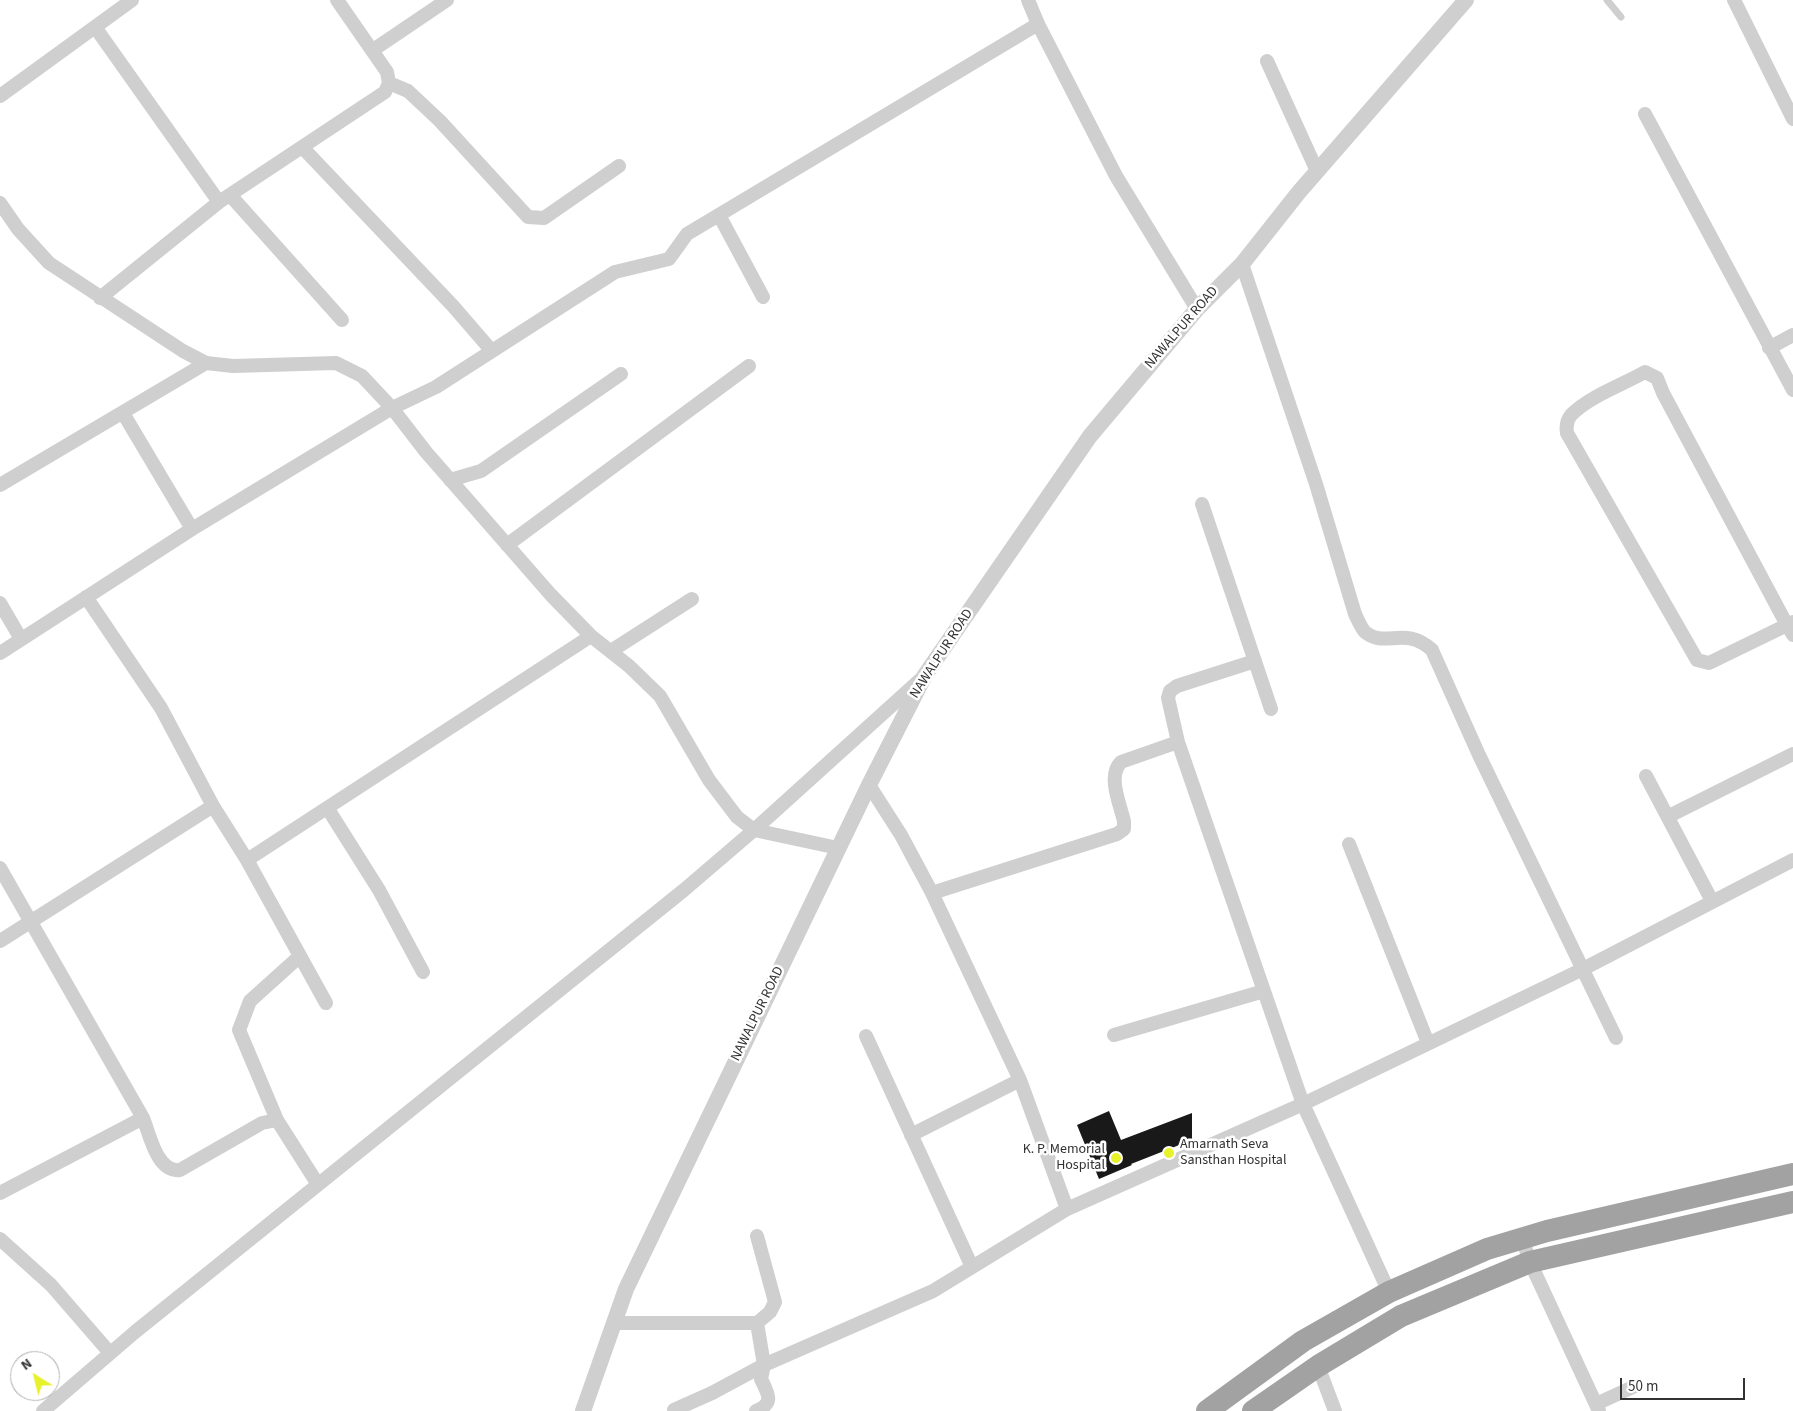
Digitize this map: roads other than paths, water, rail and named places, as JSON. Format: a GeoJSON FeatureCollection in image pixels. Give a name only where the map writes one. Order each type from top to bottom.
{"type":"FeatureCollection","features":[{"type":"Feature","properties":{"kind":"highway"},"geometry":{"type":"LineString","coordinates":[[1207,1411],[1303,1342],[1389,1292],[1487,1249],[1522,1238],[1793,1174]]}},
{"type":"Feature","properties":{"kind":"highway"},"geometry":{"type":"LineString","coordinates":[[1253,1411],[1318,1366],[1401,1316],[1530,1262],[1793,1202]]}},
{"type":"Feature","properties":{"kind":"street"},"geometry":{"type":"LineString","coordinates":[[0,96],[132,0]]}},
{"type":"Feature","properties":{"kind":"street"},"geometry":{"type":"LineString","coordinates":[[100,298],[224,199],[385,92],[389,83],[387,72],[337,0]]}},
{"type":"Feature","properties":{"kind":"street"},"geometry":{"type":"LineString","coordinates":[[373,50],[447,0]]}},
{"type":"Feature","properties":{"kind":"street"},"geometry":{"type":"LineString","coordinates":[[1028,0],[1038,24],[1116,176],[1197,308]]}},
{"type":"Feature","properties":{"kind":"street","name":"NAWALPUR ROAD"},"geometry":{"type":"LineString","coordinates":[[583,1411],[626,1289],[838,848],[925,675],[1090,436],[1197,308],[1242,264],[1317,172],[1466,0]]}},
{"type":"Feature","properties":{"kind":"street"},"geometry":{"type":"LineString","coordinates":[[1734,0],[1793,119]]}},
{"type":"Feature","properties":{"kind":"street"},"geometry":{"type":"LineString","coordinates":[[0,653],[192,529],[392,408],[436,387],[615,272],[669,259],[687,234],[1038,24]]}},
{"type":"Feature","properties":{"kind":"street"},"geometry":{"type":"LineString","coordinates":[[95,27],[224,199],[342,320]]}},
{"type":"Feature","properties":{"kind":"street"},"geometry":{"type":"LineString","coordinates":[[1267,61],[1317,172]]}},
{"type":"Feature","properties":{"kind":"street"},"geometry":{"type":"LineString","coordinates":[[389,83],[408,91],[440,121],[528,217],[544,218],[619,166]]}},
{"type":"Feature","properties":{"kind":"street"},"geometry":{"type":"LineString","coordinates":[[1644,114],[1793,390]]}},
{"type":"Feature","properties":{"kind":"street"},"geometry":{"type":"LineString","coordinates":[[302,147],[453,306],[491,350]]}},
{"type":"Feature","properties":{"kind":"street"},"geometry":{"type":"LineString","coordinates":[[0,204],[18,229],[49,263],[182,351],[206,362],[234,366],[336,363],[362,376],[392,408],[450,480],[507,545],[591,636],[646,681],[660,696],[725,803],[738,817],[754,830],[838,848]]}},
{"type":"Feature","properties":{"kind":"street"},"geometry":{"type":"LineString","coordinates":[[719,215],[763,297]]}},
{"type":"Feature","properties":{"kind":"street"},"geometry":{"type":"LineString","coordinates":[[1242,264],[1316,484],[1355,614],[1364,631],[1377,638],[1411,637],[1423,642],[1432,650],[1479,755],[1616,1038]]}},
{"type":"Feature","properties":{"kind":"street"},"geometry":{"type":"LineString","coordinates":[[1769,348],[1793,336]]}},
{"type":"Feature","properties":{"kind":"street"},"geometry":{"type":"LineString","coordinates":[[0,485],[206,362]]}},
{"type":"Feature","properties":{"kind":"street"},"geometry":{"type":"LineString","coordinates":[[507,545],[749,366]]}},
{"type":"Feature","properties":{"kind":"street"},"geometry":{"type":"LineString","coordinates":[[1645,372],[1657,378],[1791,627],[1709,663],[1697,660],[1567,433],[1566,427],[1570,416],[1586,404],[1645,372]]}},
{"type":"Feature","properties":{"kind":"street"},"geometry":{"type":"LineString","coordinates":[[450,480],[481,471],[621,374]]}},
{"type":"Feature","properties":{"kind":"street"},"geometry":{"type":"LineString","coordinates":[[123,412],[192,529]]}},
{"type":"Feature","properties":{"kind":"street"},"geometry":{"type":"LineString","coordinates":[[1202,504],[1271,709]]}},
{"type":"Feature","properties":{"kind":"street"},"geometry":{"type":"LineString","coordinates":[[86,597],[161,708],[213,806],[247,860],[326,1003]]}},
{"type":"Feature","properties":{"kind":"street"},"geometry":{"type":"LineString","coordinates":[[611,651],[692,599]]}},
{"type":"Feature","properties":{"kind":"street"},"geometry":{"type":"LineString","coordinates":[[0,603],[21,639]]}},
{"type":"Feature","properties":{"kind":"street"},"geometry":{"type":"LineString","coordinates":[[247,860],[591,636]]}},
{"type":"Feature","properties":{"kind":"street"},"geometry":{"type":"LineString","coordinates":[[1255,662],[1177,686],[1170,691],[1168,698],[1178,742],[1303,1104],[1389,1292]]}},
{"type":"Feature","properties":{"kind":"street"},"geometry":{"type":"LineString","coordinates":[[43,1411],[110,1353],[317,1183],[684,890],[754,830],[925,675]]}},
{"type":"Feature","properties":{"kind":"street"},"geometry":{"type":"LineString","coordinates":[[932,893],[1117,834],[1124,829],[1124,821],[1113,775],[1116,767],[1122,762],[1178,742]]}},
{"type":"Feature","properties":{"kind":"street"},"geometry":{"type":"LineString","coordinates":[[1669,816],[1793,754]]}},
{"type":"Feature","properties":{"kind":"street"},"geometry":{"type":"LineString","coordinates":[[1646,776],[1669,816],[1712,901]]}},
{"type":"Feature","properties":{"kind":"street"},"geometry":{"type":"LineString","coordinates":[[869,785],[901,835],[932,893],[1020,1080],[1068,1209]]}},
{"type":"Feature","properties":{"kind":"street"},"geometry":{"type":"LineString","coordinates":[[0,941],[213,806]]}},
{"type":"Feature","properties":{"kind":"street"},"geometry":{"type":"LineString","coordinates":[[328,808],[379,890],[423,972]]}},
{"type":"Feature","properties":{"kind":"street"},"geometry":{"type":"LineString","coordinates":[[1349,844],[1428,1043]]}},
{"type":"Feature","properties":{"kind":"street"},"geometry":{"type":"LineString","coordinates":[[674,1410],[712,1393],[764,1365],[933,1291],[1068,1209],[1303,1104],[1582,969],[1793,860]]}},
{"type":"Feature","properties":{"kind":"street"},"geometry":{"type":"LineString","coordinates":[[0,868],[143,1118],[160,1159],[166,1168],[173,1171],[180,1170],[262,1123],[277,1120]]}},
{"type":"Feature","properties":{"kind":"street"},"geometry":{"type":"LineString","coordinates":[[300,956],[250,1001],[239,1030],[277,1120],[317,1183]]}},
{"type":"Feature","properties":{"kind":"street"},"geometry":{"type":"LineString","coordinates":[[1114,1035],[1264,991]]}},
{"type":"Feature","properties":{"kind":"street"},"geometry":{"type":"LineString","coordinates":[[866,1036],[972,1267]]}},
{"type":"Feature","properties":{"kind":"street"},"geometry":{"type":"LineString","coordinates":[[912,1135],[1020,1080]]}},
{"type":"Feature","properties":{"kind":"street"},"geometry":{"type":"LineString","coordinates":[[0,1193],[143,1118]]}},
{"type":"Feature","properties":{"kind":"street"},"geometry":{"type":"LineString","coordinates":[[614,1323],[757,1323],[770,1312],[776,1302],[757,1236]]}},
{"type":"Feature","properties":{"kind":"street"},"geometry":{"type":"LineString","coordinates":[[1522,1238],[1530,1262],[1597,1408],[1633,1387]]}},
{"type":"Feature","properties":{"kind":"street"},"geometry":{"type":"LineString","coordinates":[[0,1239],[51,1285],[110,1353]]}},
{"type":"Feature","properties":{"kind":"street"},"geometry":{"type":"LineString","coordinates":[[756,1411],[764,1408],[769,1402],[768,1394],[761,1379],[764,1365],[757,1323]]}},
{"type":"Feature","properties":{"kind":"street"},"geometry":{"type":"LineString","coordinates":[[1318,1366],[1335,1411]]}},
{"type":"Feature","properties":{"kind":"lane"},"geometry":{"type":"LineString","coordinates":[[1607,0],[1621,17]]}},
{"type":"Feature","properties":{"kind":"place","name":"Amarnath Seva Sansthan Hospital"},"geometry":{"type":"Point","coordinates":[1169,1153]}},
{"type":"Feature","properties":{"kind":"place","name":"K. P. Memorial Hospital"},"geometry":{"type":"Point","coordinates":[1116,1158]}}]}
